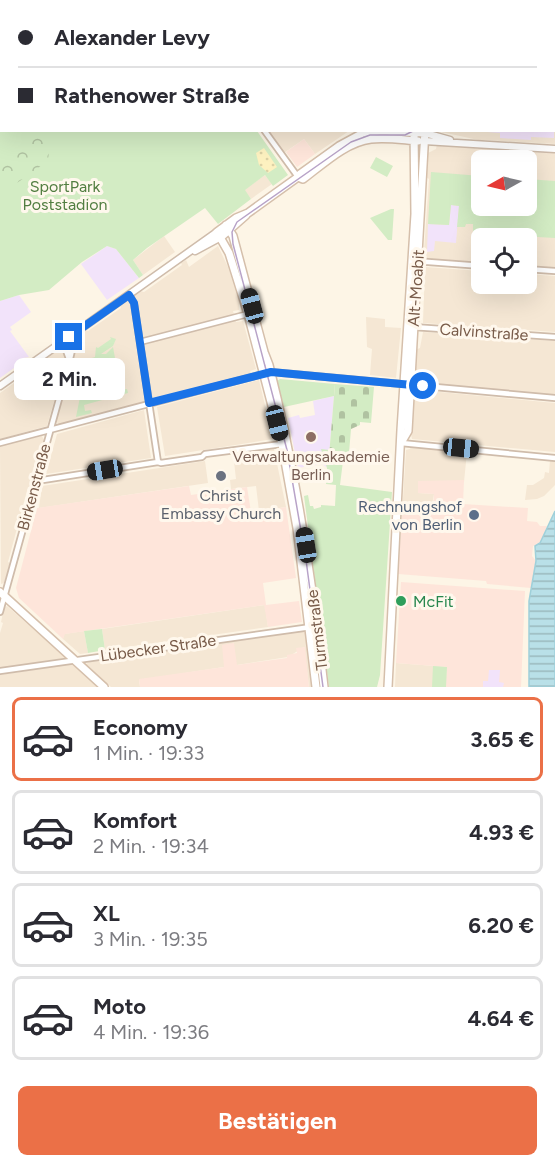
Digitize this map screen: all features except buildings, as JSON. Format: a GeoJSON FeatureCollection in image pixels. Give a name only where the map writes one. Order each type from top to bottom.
{"type":"FeatureCollection","features":[{"type":"Feature","properties":{"kind":"main road"},"geometry":{"type":"LineString","coordinates":[[219,234],[339,146],[367,132]]}},
{"type":"Feature","properties":{"kind":"main road","name":"Alt-Moabit"},"geometry":{"type":"LineString","coordinates":[[407,385],[413,327],[415,261],[414,132]]}},
{"type":"Feature","properties":{"kind":"main road","name":"Alt-Moabit"},"geometry":{"type":"LineString","coordinates":[[386,687],[401,443],[408,431],[407,385],[425,132]]}},
{"type":"Feature","properties":{"kind":"main road"},"geometry":{"type":"LineString","coordinates":[[298,177],[303,178],[360,141],[379,138],[424,141]]}},
{"type":"Feature","properties":{"kind":"main road","name":"Turmstraße"},"geometry":{"type":"LineString","coordinates":[[228,228],[271,372],[293,467],[314,594],[316,687]]}},
{"type":"Feature","properties":{"kind":"main road","name":"Turmstraße"},"geometry":{"type":"LineString","coordinates":[[219,234],[229,253],[248,314],[262,373],[273,404],[324,687]]}},
{"type":"Feature","properties":{"kind":"main road"},"geometry":{"type":"LineString","coordinates":[[2,594],[104,687]]}},
{"type":"Feature","properties":{"kind":"street"},"geometry":{"type":"LineString","coordinates":[[265,132],[298,177]]}},
{"type":"Feature","properties":{"kind":"street"},"geometry":{"type":"LineString","coordinates":[[425,132],[455,142]]}},
{"type":"Feature","properties":{"kind":"street"},"geometry":{"type":"LineString","coordinates":[[424,141],[555,149]]}},
{"type":"Feature","properties":{"kind":"street"},"geometry":{"type":"LineString","coordinates":[[0,386],[189,253],[202,248],[219,234]]}},
{"type":"Feature","properties":{"kind":"street"},"geometry":{"type":"LineString","coordinates":[[415,261],[471,265]]}},
{"type":"Feature","properties":{"kind":"street"},"geometry":{"type":"LineString","coordinates":[[537,270],[555,271]]}},
{"type":"Feature","properties":{"kind":"street"},"geometry":{"type":"LineString","coordinates":[[129,295],[134,303],[158,462]]}},
{"type":"Feature","properties":{"kind":"street"},"geometry":{"type":"LineString","coordinates":[[140,342],[248,314]]}},
{"type":"Feature","properties":{"kind":"street","name":"Calvinstraße"},"geometry":{"type":"LineString","coordinates":[[413,327],[555,337]]}},
{"type":"Feature","properties":{"kind":"street","name":"Birkenstraße"},"geometry":{"type":"LineString","coordinates":[[0,612],[2,594],[69,363],[66,339]]}},
{"type":"Feature","properties":{"kind":"street"},"geometry":{"type":"LineString","coordinates":[[0,443],[271,372],[555,398]]}},
{"type":"Feature","properties":{"kind":"street"},"geometry":{"type":"LineString","coordinates":[[401,443],[555,458]]}},
{"type":"Feature","properties":{"kind":"street"},"geometry":{"type":"LineString","coordinates":[[36,478],[43,480],[282,444]]}},
{"type":"Feature","properties":{"kind":"street","name":"Lübecker Straße"},"geometry":{"type":"LineString","coordinates":[[0,671],[313,626]]}},
{"type":"Feature","properties":{"kind":"shaded area"},"geometry":{"type":"Polygon","coordinates":[[[270,132],[348,132],[315,154],[304,139],[284,153],[270,132]]]}},
{"type":"Feature","properties":{"kind":"shaded area"},"geometry":{"type":"Polygon","coordinates":[[[442,132],[555,132],[555,144],[483,141],[442,132]]]}},
{"type":"Feature","properties":{"kind":"shaded area"},"geometry":{"type":"Polygon","coordinates":[[[487,132],[554,132],[554,138],[531,137],[531,140],[500,138],[500,133],[487,132]]]}},
{"type":"Feature","properties":{"kind":"shaded area"},"geometry":{"type":"Polygon","coordinates":[[[304,139],[315,154],[297,167],[286,152],[304,139]]]}},
{"type":"Feature","properties":{"kind":"shaded area"},"geometry":{"type":"Polygon","coordinates":[[[437,144],[502,150],[471,150],[471,216],[537,216],[537,152],[555,153],[555,269],[537,268],[537,228],[471,228],[471,263],[422,259],[429,179],[426,177],[428,153],[436,149],[437,144]]]}},
{"type":"Feature","properties":{"kind":"shaded area"},"geometry":{"type":"Polygon","coordinates":[[[265,175],[272,184],[251,199],[244,190],[265,175]]]}},
{"type":"Feature","properties":{"kind":"shaded area"},"geometry":{"type":"Polygon","coordinates":[[[451,205],[459,206],[456,243],[435,241],[434,251],[427,252],[428,224],[449,225],[451,205]]]}},
{"type":"Feature","properties":{"kind":"shaded area"},"geometry":{"type":"Polygon","coordinates":[[[164,236],[175,252],[143,275],[133,260],[164,236]]]}},
{"type":"Feature","properties":{"kind":"shaded area"},"geometry":{"type":"Polygon","coordinates":[[[107,246],[116,249],[139,278],[107,300],[81,264],[107,246]]]}},
{"type":"Feature","properties":{"kind":"shaded area"},"geometry":{"type":"Polygon","coordinates":[[[218,246],[228,267],[239,302],[239,310],[233,311],[236,322],[243,321],[256,369],[250,371],[251,373],[211,385],[59,424],[56,422],[79,334],[85,330],[88,331],[121,308],[120,306],[140,291],[144,292],[182,265],[181,263],[186,260],[189,267],[218,246]]]}},
{"type":"Feature","properties":{"kind":"shaded area"},"geometry":{"type":"Polygon","coordinates":[[[425,267],[471,270],[471,294],[537,294],[537,275],[555,276],[555,332],[423,323],[425,267]]]}},
{"type":"Feature","properties":{"kind":"shaded area"},"geometry":{"type":"Polygon","coordinates":[[[19,295],[31,312],[10,327],[12,330],[10,331],[29,357],[23,358],[21,363],[0,378],[0,301],[19,295]]]}},
{"type":"Feature","properties":{"kind":"shaded area"},"geometry":{"type":"Polygon","coordinates":[[[366,317],[385,319],[385,327],[401,328],[396,378],[370,375],[372,349],[367,347],[366,317]]]}},
{"type":"Feature","properties":{"kind":"shaded area"},"geometry":{"type":"Polygon","coordinates":[[[423,332],[555,341],[555,395],[416,382],[414,377],[415,350],[420,348],[423,332]]]}},
{"type":"Feature","properties":{"kind":"shaded area"},"geometry":{"type":"Polygon","coordinates":[[[59,349],[66,351],[66,359],[47,426],[0,439],[0,393],[59,349]]]}},
{"type":"Feature","properties":{"kind":"shaded area"},"geometry":{"type":"Polygon","coordinates":[[[259,380],[273,439],[165,456],[157,407],[259,380]]]}},
{"type":"Feature","properties":{"kind":"shaded area"},"geometry":{"type":"Polygon","coordinates":[[[416,388],[555,403],[555,452],[412,439],[410,430],[413,394],[416,388]]]}},
{"type":"Feature","properties":{"kind":"shaded area","name":"Verwaltungsakademie Berlin"},"geometry":{"type":"Polygon","coordinates":[[[334,396],[328,468],[322,464],[298,468],[288,418],[315,415],[313,401],[334,396]]]}},
{"type":"Feature","properties":{"kind":"shaded area"},"geometry":{"type":"Polygon","coordinates":[[[144,410],[151,458],[46,474],[57,434],[144,410]]]}},
{"type":"Feature","properties":{"kind":"shaded area"},"geometry":{"type":"Polygon","coordinates":[[[42,436],[44,440],[31,487],[28,487],[8,562],[10,563],[4,583],[1,584],[0,446],[42,436]]]}},
{"type":"Feature","properties":{"kind":"shaded area"},"geometry":{"type":"Polygon","coordinates":[[[411,446],[467,452],[464,482],[435,481],[418,493],[434,494],[430,515],[402,515],[406,450],[411,446]]]}},
{"type":"Feature","properties":{"kind":"shaded area"},"geometry":{"type":"Polygon","coordinates":[[[274,449],[286,507],[259,511],[256,486],[231,489],[230,480],[236,479],[234,462],[241,461],[241,455],[274,449]]]}},
{"type":"Feature","properties":{"kind":"shaded area"},"geometry":{"type":"Polygon","coordinates":[[[550,460],[555,461],[555,485],[544,496],[525,500],[527,485],[533,485],[544,478],[545,472],[549,473],[550,460]]]}},
{"type":"Feature","properties":{"kind":"shaded area"},"geometry":{"type":"Polygon","coordinates":[[[205,461],[208,483],[39,508],[42,486],[205,461]]]}},
{"type":"Feature","properties":{"kind":"shaded area"},"geometry":{"type":"Polygon","coordinates":[[[464,480],[463,504],[528,508],[527,521],[547,526],[540,544],[533,546],[532,556],[536,561],[531,588],[487,584],[486,581],[398,574],[402,515],[430,515],[431,506],[433,506],[434,494],[418,493],[418,481],[464,480]]]}},
{"type":"Feature","properties":{"kind":"shaded area"},"geometry":{"type":"Polygon","coordinates":[[[189,486],[191,495],[247,487],[251,512],[286,507],[296,578],[263,583],[266,605],[299,601],[302,622],[268,627],[264,605],[65,634],[63,639],[19,598],[16,588],[37,508],[189,486]]]}},
{"type":"Feature","properties":{"kind":"shaded area"},"geometry":{"type":"Polygon","coordinates":[[[401,582],[525,591],[521,687],[445,687],[447,667],[396,663],[401,582]]]}},
{"type":"Feature","properties":{"kind":"shaded area"},"geometry":{"type":"Polygon","coordinates":[[[265,605],[268,627],[105,650],[102,629],[265,605]]]}},
{"type":"Feature","properties":{"kind":"shaded area"},"geometry":{"type":"Polygon","coordinates":[[[7,606],[55,648],[57,647],[66,656],[65,658],[0,668],[0,633],[3,623],[1,622],[4,608],[7,606]]]}},
{"type":"Feature","properties":{"kind":"shaded area"},"geometry":{"type":"Polygon","coordinates":[[[84,631],[88,653],[80,654],[63,639],[64,634],[84,631]]]}},
{"type":"Feature","properties":{"kind":"shaded area"},"geometry":{"type":"Polygon","coordinates":[[[304,631],[307,634],[313,687],[309,687],[304,647],[288,657],[139,680],[140,687],[111,687],[86,664],[89,662],[304,631]]]}},
{"type":"Feature","properties":{"kind":"shaded area"},"geometry":{"type":"Polygon","coordinates":[[[234,643],[237,665],[287,658],[287,655],[297,653],[296,648],[305,647],[309,687],[140,687],[139,679],[224,667],[222,645],[234,643]]]}},
{"type":"Feature","properties":{"kind":"shaded area"},"geometry":{"type":"Polygon","coordinates":[[[396,663],[447,667],[445,687],[395,687],[396,663]]]}},
{"type":"Feature","properties":{"kind":"shaded area"},"geometry":{"type":"Polygon","coordinates":[[[72,664],[97,687],[0,687],[0,675],[72,664]]]}},
{"type":"Feature","properties":{"kind":"shaded area"},"geometry":{"type":"Polygon","coordinates":[[[489,670],[500,670],[499,682],[504,683],[503,687],[483,687],[483,681],[488,681],[489,670]]]}},
{"type":"Feature","properties":{"kind":"green space","name":"SportPark Poststadion"},"geometry":{"type":"Polygon","coordinates":[[[0,132],[258,132],[288,175],[273,186],[265,175],[245,190],[251,199],[218,224],[205,208],[147,248],[133,260],[143,275],[139,278],[116,249],[107,246],[82,262],[49,290],[0,301],[0,132]]]}},
{"type":"Feature","properties":{"kind":"green space"},"geometry":{"type":"Polygon","coordinates":[[[24,132],[51,132],[48,161],[0,195],[0,148],[15,143],[24,132]]]}},
{"type":"Feature","properties":{"kind":"green space"},"geometry":{"type":"Polygon","coordinates":[[[376,157],[393,166],[387,177],[370,168],[376,157]]]}},
{"type":"Feature","properties":{"kind":"green space"},"geometry":{"type":"Polygon","coordinates":[[[431,172],[471,175],[471,216],[537,216],[537,180],[555,181],[555,238],[537,237],[537,228],[473,228],[473,224],[457,227],[459,206],[451,205],[449,225],[428,224],[431,172]]]}},
{"type":"Feature","properties":{"kind":"green space"},"geometry":{"type":"Polygon","coordinates":[[[394,209],[392,240],[388,240],[370,218],[394,209]]]}},
{"type":"Feature","properties":{"kind":"green space"},"geometry":{"type":"Polygon","coordinates":[[[110,337],[116,339],[113,346],[101,354],[106,354],[113,347],[117,369],[113,370],[113,375],[108,376],[109,383],[103,387],[100,384],[97,364],[101,362],[104,368],[107,367],[109,359],[97,363],[92,358],[95,357],[96,347],[98,348],[111,339],[110,337]]]}},
{"type":"Feature","properties":{"kind":"green space"},"geometry":{"type":"Polygon","coordinates":[[[91,364],[96,367],[93,368],[96,384],[106,392],[127,389],[128,393],[84,405],[85,411],[91,410],[92,413],[76,417],[80,397],[85,394],[91,364]]]}},
{"type":"Feature","properties":{"kind":"green space"},"geometry":{"type":"Polygon","coordinates":[[[280,379],[335,384],[334,396],[284,407],[277,381],[280,379]]]}},
{"type":"Feature","properties":{"kind":"green space"},"geometry":{"type":"Polygon","coordinates":[[[335,384],[374,387],[371,423],[360,422],[360,425],[351,429],[349,453],[340,452],[339,456],[329,456],[335,384]]]}},
{"type":"Feature","properties":{"kind":"green space"},"geometry":{"type":"Polygon","coordinates":[[[321,449],[329,450],[329,456],[340,456],[340,460],[343,461],[340,485],[392,492],[380,675],[377,687],[329,687],[304,496],[308,495],[310,506],[314,509],[321,505],[335,506],[336,485],[326,484],[327,468],[321,449]]]}},
{"type":"Feature","properties":{"kind":"green space"},"geometry":{"type":"Polygon","coordinates":[[[102,629],[105,650],[88,653],[84,631],[102,629]]]}},
{"type":"Feature","properties":{"kind":"green space"},"geometry":{"type":"Polygon","coordinates":[[[433,666],[447,667],[446,687],[432,687],[433,666]]]}},
{"type":"Feature","properties":{"kind":"sand"},"geometry":{"type":"Polygon","coordinates":[[[264,148],[277,167],[268,173],[259,165],[256,153],[264,148]]]}},
{"type":"Feature","properties":{"kind":"water"},"geometry":{"type":"Polygon","coordinates":[[[555,511],[555,687],[529,687],[529,601],[536,561],[535,546],[540,543],[555,511]]]}},
{"type":"Feature","properties":{"kind":"tram line"},"geometry":{"type":"LineString","coordinates":[[323,687],[306,560],[287,450],[233,244],[232,232],[237,222],[351,142],[370,135],[405,135],[411,132]]}},
{"type":"Feature","properties":{"kind":"place","name":"Verwaltungsakademie Berlin"},"geometry":{"type":"Point","coordinates":[311,437]}},
{"type":"Feature","properties":{"kind":"place","name":"Christ Embassy Church"},"geometry":{"type":"Point","coordinates":[221,476]}},
{"type":"Feature","properties":{"kind":"place","name":"Rechnungshof von Berlin"},"geometry":{"type":"Point","coordinates":[474,515]}},
{"type":"Feature","properties":{"kind":"place","name":"McFit"},"geometry":{"type":"Point","coordinates":[401,601]}},
{"type":"Feature","properties":{"kind":"route"},"geometry":{"type":"LineString","coordinates":[[69,337],[129,295],[134,303],[149,403],[271,372],[423,386]]}}]}
